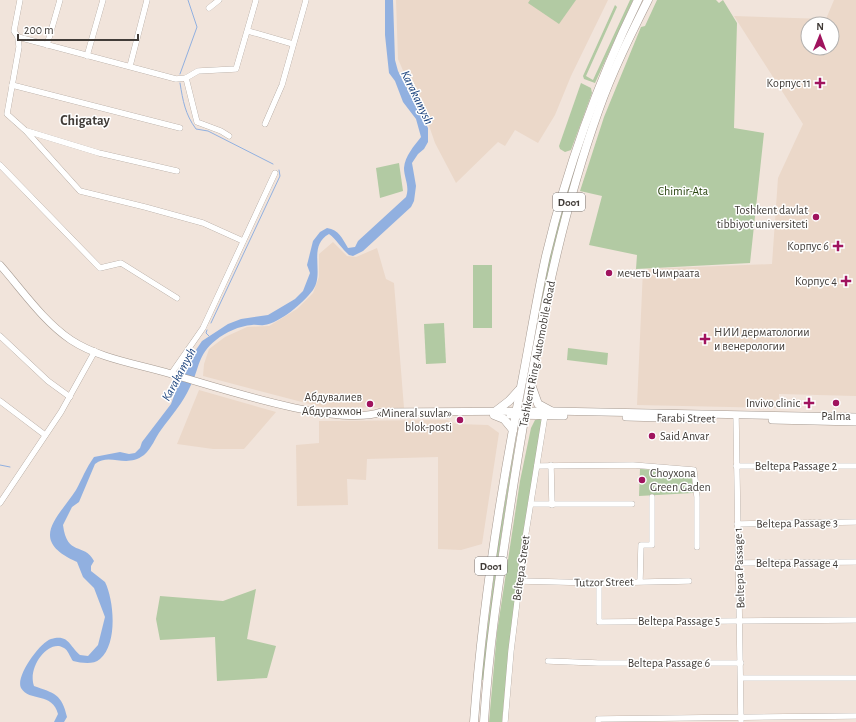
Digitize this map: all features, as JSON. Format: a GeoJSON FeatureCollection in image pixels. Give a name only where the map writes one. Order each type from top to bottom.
{"type":"FeatureCollection","features":[{"type":"Feature","properties":{"kind":"highway","name":"Tashkent Ring Automobile Road"},"geometry":{"type":"LineString","coordinates":[[474,722],[489,577],[516,413],[537,298],[550,239],[582,133],[638,0]]}},
{"type":"Feature","properties":{"kind":"highway","name":"Tashkent Ring Automobile Road"},"geometry":{"type":"LineString","coordinates":[[484,722],[500,572],[526,413],[550,281],[563,226],[606,79],[648,0]]}},
{"type":"Feature","properties":{"kind":"highway"},"geometry":{"type":"LineString","coordinates":[[532,382],[534,398],[548,413]]}},
{"type":"Feature","properties":{"kind":"highway"},"geometry":{"type":"LineString","coordinates":[[513,430],[504,419],[495,413],[510,402],[521,388]]}},
{"type":"Feature","properties":{"kind":"highway"},"geometry":{"type":"LineString","coordinates":[[477,688],[482,685],[487,689]]}},
{"type":"Feature","properties":{"kind":"main road","name":"Farabi Street"},"geometry":{"type":"LineString","coordinates":[[0,265],[57,329],[76,343],[95,351],[174,375],[302,409],[344,414],[374,415],[381,412],[548,413],[736,417],[856,422]]}},
{"type":"Feature","properties":{"kind":"main road","name":"Farabi Street"},"geometry":{"type":"LineString","coordinates":[[736,417],[856,417]]}},
{"type":"Feature","properties":{"kind":"street"},"geometry":{"type":"LineString","coordinates":[[20,0],[14,31],[18,37],[19,47],[8,114],[26,131],[80,191],[203,223],[243,241]]}},
{"type":"Feature","properties":{"kind":"street"},"geometry":{"type":"LineString","coordinates":[[47,45],[60,0]]}},
{"type":"Feature","properties":{"kind":"street"},"geometry":{"type":"LineString","coordinates":[[87,56],[103,0]]}},
{"type":"Feature","properties":{"kind":"street"},"geometry":{"type":"LineString","coordinates":[[130,66],[147,0]]}},
{"type":"Feature","properties":{"kind":"street"},"geometry":{"type":"LineString","coordinates":[[209,8],[220,0]]}},
{"type":"Feature","properties":{"kind":"street"},"geometry":{"type":"LineString","coordinates":[[18,37],[176,78],[186,78],[198,71],[236,69],[256,0]]}},
{"type":"Feature","properties":{"kind":"street"},"geometry":{"type":"LineString","coordinates":[[265,124],[282,85],[306,0]]}},
{"type":"Feature","properties":{"kind":"street"},"geometry":{"type":"LineString","coordinates":[[248,31],[293,44]]}},
{"type":"Feature","properties":{"kind":"street"},"geometry":{"type":"LineString","coordinates":[[186,78],[197,122],[221,130],[229,136]]}},
{"type":"Feature","properties":{"kind":"street"},"geometry":{"type":"LineString","coordinates":[[12,85],[180,128]]}},
{"type":"Feature","properties":{"kind":"street"},"geometry":{"type":"LineString","coordinates":[[26,131],[99,153],[178,171]]}},
{"type":"Feature","properties":{"kind":"street"},"geometry":{"type":"LineString","coordinates":[[0,164],[100,268],[121,263],[177,298]]}},
{"type":"Feature","properties":{"kind":"street"},"geometry":{"type":"LineString","coordinates":[[174,375],[202,328],[275,173]]}},
{"type":"Feature","properties":{"kind":"street"},"geometry":{"type":"LineString","coordinates":[[0,336],[48,381],[70,397]]}},
{"type":"Feature","properties":{"kind":"street"},"geometry":{"type":"LineString","coordinates":[[0,503],[70,397],[95,351]]}},
{"type":"Feature","properties":{"kind":"street"},"geometry":{"type":"LineString","coordinates":[[0,401],[45,435]]}},
{"type":"Feature","properties":{"kind":"street","name":"Beltepa Street"},"geometry":{"type":"LineString","coordinates":[[505,722],[519,581],[537,466],[548,413]]}},
{"type":"Feature","properties":{"kind":"street","name":"Beltepa Passage 1"},"geometry":{"type":"LineString","coordinates":[[736,417],[741,720]]}},
{"type":"Feature","properties":{"kind":"street"},"geometry":{"type":"LineString","coordinates":[[551,465],[552,505]]}},
{"type":"Feature","properties":{"kind":"street"},"geometry":{"type":"LineString","coordinates":[[537,466],[633,465],[694,470],[697,497],[697,547]]}},
{"type":"Feature","properties":{"kind":"street","name":"Beltepa Passage 2"},"geometry":{"type":"LineString","coordinates":[[736,466],[856,466]]}},
{"type":"Feature","properties":{"kind":"street"},"geometry":{"type":"LineString","coordinates":[[640,581],[641,545],[652,545],[652,497]]}},
{"type":"Feature","properties":{"kind":"street"},"geometry":{"type":"LineString","coordinates":[[531,504],[632,504]]}},
{"type":"Feature","properties":{"kind":"street","name":"Beltepa Passage 3"},"geometry":{"type":"LineString","coordinates":[[737,524],[856,522]]}},
{"type":"Feature","properties":{"kind":"street","name":"Beltepa Passage 4"},"geometry":{"type":"LineString","coordinates":[[738,563],[856,562]]}},
{"type":"Feature","properties":{"kind":"street","name":"Tutzor Street"},"geometry":{"type":"LineString","coordinates":[[519,581],[599,583],[689,581]]}},
{"type":"Feature","properties":{"kind":"street","name":"Beltepa Passage 5"},"geometry":{"type":"LineString","coordinates":[[599,583],[599,622],[856,620]]}},
{"type":"Feature","properties":{"kind":"street","name":"Beltepa Passage 6"},"geometry":{"type":"LineString","coordinates":[[548,661],[598,663],[740,662]]}},
{"type":"Feature","properties":{"kind":"street"},"geometry":{"type":"LineString","coordinates":[[741,678],[856,678]]}},
{"type":"Feature","properties":{"kind":"street"},"geometry":{"type":"LineString","coordinates":[[598,721],[741,720],[856,716]]}},
{"type":"Feature","properties":{"kind":"shaded area"},"geometry":{"type":"Polygon","coordinates":[[[396,0],[608,0],[571,76],[555,115],[538,143],[515,130],[505,146],[498,142],[456,183],[435,143],[423,108],[411,89],[398,59],[396,0]]]}},
{"type":"Feature","properties":{"kind":"shaded area","name":"Toshkent davlat tibbiyot universiteti"},"geometry":{"type":"Polygon","coordinates":[[[834,0],[856,0],[856,396],[779,394],[779,408],[637,405],[643,269],[772,264],[778,178],[803,124],[734,16],[800,18],[800,56],[840,56],[840,16],[827,16],[834,0]]]}},
{"type":"Feature","properties":{"kind":"shaded area"},"geometry":{"type":"Polygon","coordinates":[[[333,242],[347,256],[356,257],[377,248],[386,279],[394,283],[404,408],[321,407],[203,376],[204,364],[209,349],[225,337],[247,327],[269,326],[297,309],[313,293],[319,277],[319,254],[333,242]]]}},
{"type":"Feature","properties":{"kind":"shaded area"},"geometry":{"type":"Polygon","coordinates":[[[199,390],[276,412],[244,449],[213,449],[177,444],[199,390]]]}},
{"type":"Feature","properties":{"kind":"shaded area"},"geometry":{"type":"Polygon","coordinates":[[[447,420],[457,424],[488,425],[499,433],[482,544],[461,550],[438,549],[438,457],[367,459],[366,480],[347,479],[348,505],[297,506],[296,445],[319,443],[319,421],[447,420]]]}},
{"type":"Feature","properties":{"kind":"green space"},"geometry":{"type":"Polygon","coordinates":[[[530,0],[576,0],[559,24],[528,3],[530,0]]]}},
{"type":"Feature","properties":{"kind":"green space"},"geometry":{"type":"Polygon","coordinates":[[[630,0],[633,0],[595,83],[584,79],[583,76],[615,5],[617,7],[586,76],[593,80],[630,0]]]}},
{"type":"Feature","properties":{"kind":"green space","name":"Chimir-Ata"},"geometry":{"type":"Polygon","coordinates":[[[657,0],[716,0],[719,3],[723,0],[737,23],[734,128],[764,133],[750,263],[636,269],[637,255],[589,245],[602,196],[580,191],[604,117],[641,27],[645,26],[657,0]]]}},
{"type":"Feature","properties":{"kind":"green space"},"geometry":{"type":"Polygon","coordinates":[[[581,83],[591,88],[592,93],[571,150],[565,152],[560,149],[559,146],[581,83]]]}},
{"type":"Feature","properties":{"kind":"green space"},"geometry":{"type":"Polygon","coordinates":[[[602,85],[553,250],[525,396],[544,279],[563,203],[602,85]]]}},
{"type":"Feature","properties":{"kind":"green space"},"geometry":{"type":"Polygon","coordinates":[[[399,163],[403,191],[380,198],[376,168],[399,163]]]}},
{"type":"Feature","properties":{"kind":"green space"},"geometry":{"type":"Polygon","coordinates":[[[473,265],[492,265],[492,328],[473,328],[473,265]]]}},
{"type":"Feature","properties":{"kind":"green space"},"geometry":{"type":"Polygon","coordinates":[[[444,323],[446,363],[426,364],[424,324],[444,323]]]}},
{"type":"Feature","properties":{"kind":"green space"},"geometry":{"type":"Polygon","coordinates":[[[568,348],[608,353],[607,365],[567,360],[568,348]]]}},
{"type":"Feature","properties":{"kind":"green space"},"geometry":{"type":"Polygon","coordinates":[[[519,419],[496,571],[484,680],[481,680],[498,543],[519,419]]]}},
{"type":"Feature","properties":{"kind":"green space"},"geometry":{"type":"Polygon","coordinates":[[[540,419],[542,422],[529,497],[519,572],[502,722],[489,722],[497,632],[520,481],[531,428],[535,420],[540,419]]]}},
{"type":"Feature","properties":{"kind":"green space","name":"Choyxona Green Gaden"},"geometry":{"type":"Polygon","coordinates":[[[640,469],[692,472],[693,493],[639,496],[640,469]]]}},
{"type":"Feature","properties":{"kind":"green space"},"geometry":{"type":"Polygon","coordinates":[[[256,589],[247,639],[276,646],[267,678],[217,681],[215,637],[160,640],[156,619],[160,596],[223,601],[256,589]]]}},
{"type":"Feature","properties":{"kind":"water"},"geometry":{"type":"Polygon","coordinates":[[[385,0],[393,0],[395,60],[398,71],[428,128],[428,142],[412,163],[416,186],[414,201],[411,207],[363,251],[353,256],[349,255],[329,234],[322,239],[317,253],[316,283],[313,290],[303,301],[291,312],[277,321],[264,325],[238,328],[224,334],[216,340],[202,356],[184,398],[144,455],[130,461],[106,460],[95,464],[79,502],[72,507],[63,525],[68,541],[76,548],[90,555],[94,561],[91,566],[91,571],[105,582],[111,600],[113,622],[112,633],[106,652],[97,661],[84,663],[73,661],[64,648],[58,646],[52,647],[46,651],[36,663],[33,679],[34,686],[52,693],[60,699],[65,709],[67,717],[64,722],[54,722],[58,714],[55,707],[46,700],[29,695],[21,688],[20,683],[25,668],[30,660],[41,646],[51,639],[65,639],[80,655],[88,656],[98,645],[105,617],[94,588],[83,577],[77,562],[62,554],[54,546],[50,537],[51,529],[55,520],[76,490],[91,461],[94,457],[120,452],[129,454],[135,453],[140,448],[142,442],[171,404],[185,366],[202,341],[228,324],[241,319],[268,315],[295,299],[303,291],[310,273],[307,265],[313,241],[320,232],[327,228],[331,229],[340,235],[348,248],[355,247],[358,241],[406,197],[407,186],[404,168],[406,159],[410,151],[421,137],[416,119],[403,102],[395,81],[389,73],[385,35],[385,0]]]}},
{"type":"Feature","properties":{"kind":"waterway"},"geometry":{"type":"LineString","coordinates":[[180,74],[197,27],[188,0]]}},
{"type":"Feature","properties":{"kind":"waterway"},"geometry":{"type":"LineString","coordinates":[[180,83],[183,102],[196,129],[208,131],[273,164]]}},
{"type":"Feature","properties":{"kind":"waterway"},"geometry":{"type":"LineString","coordinates":[[211,323],[280,176],[279,170]]}},
{"type":"Feature","properties":{"kind":"waterway"},"geometry":{"type":"LineString","coordinates":[[207,330],[206,333],[209,336]]}},
{"type":"Feature","properties":{"kind":"waterway"},"geometry":{"type":"LineString","coordinates":[[0,465],[10,467]]}},
{"type":"Feature","properties":{"kind":"place","name":"Корпус 11"},"geometry":{"type":"Point","coordinates":[820,83]}},
{"type":"Feature","properties":{"kind":"place","name":"Toshkent davlat tibbiyot universiteti"},"geometry":{"type":"Point","coordinates":[816,217]}},
{"type":"Feature","properties":{"kind":"place","name":"Корпус 6"},"geometry":{"type":"Point","coordinates":[838,246]}},
{"type":"Feature","properties":{"kind":"place","name":"мечеть Чимраата"},"geometry":{"type":"Point","coordinates":[609,273]}},
{"type":"Feature","properties":{"kind":"place","name":"Корпус 4"},"geometry":{"type":"Point","coordinates":[846,281]}},
{"type":"Feature","properties":{"kind":"place","name":"НИИ дерматологии и венерологии"},"geometry":{"type":"Point","coordinates":[705,339]}},
{"type":"Feature","properties":{"kind":"place","name":"Invivo clinic"},"geometry":{"type":"Point","coordinates":[809,403]}},
{"type":"Feature","properties":{"kind":"place","name":"Palma"},"geometry":{"type":"Point","coordinates":[836,403]}},
{"type":"Feature","properties":{"kind":"place","name":"Абдувалиев Абдурахмон"},"geometry":{"type":"Point","coordinates":[370,404]}},
{"type":"Feature","properties":{"kind":"place","name":"«Mineral suvlar» blok-posti"},"geometry":{"type":"Point","coordinates":[460,420]}},
{"type":"Feature","properties":{"kind":"place","name":"Said Anvar"},"geometry":{"type":"Point","coordinates":[652,436]}},
{"type":"Feature","properties":{"kind":"place","name":"Choyxona Green Gaden"},"geometry":{"type":"Point","coordinates":[642,480]}},
{"type":"Feature","properties":{"kind":"district","name":"Chigatay"},"geometry":{"type":"Point","coordinates":[85,120]}},
{"type":"Feature","properties":{"kind":"water label","name":"Karakamysh"},"geometry":{"type":"Point","coordinates":[418,97]}},
{"type":"Feature","properties":{"kind":"water label","name":"Karakamysh"},"geometry":{"type":"Point","coordinates":[178,374]}}]}
